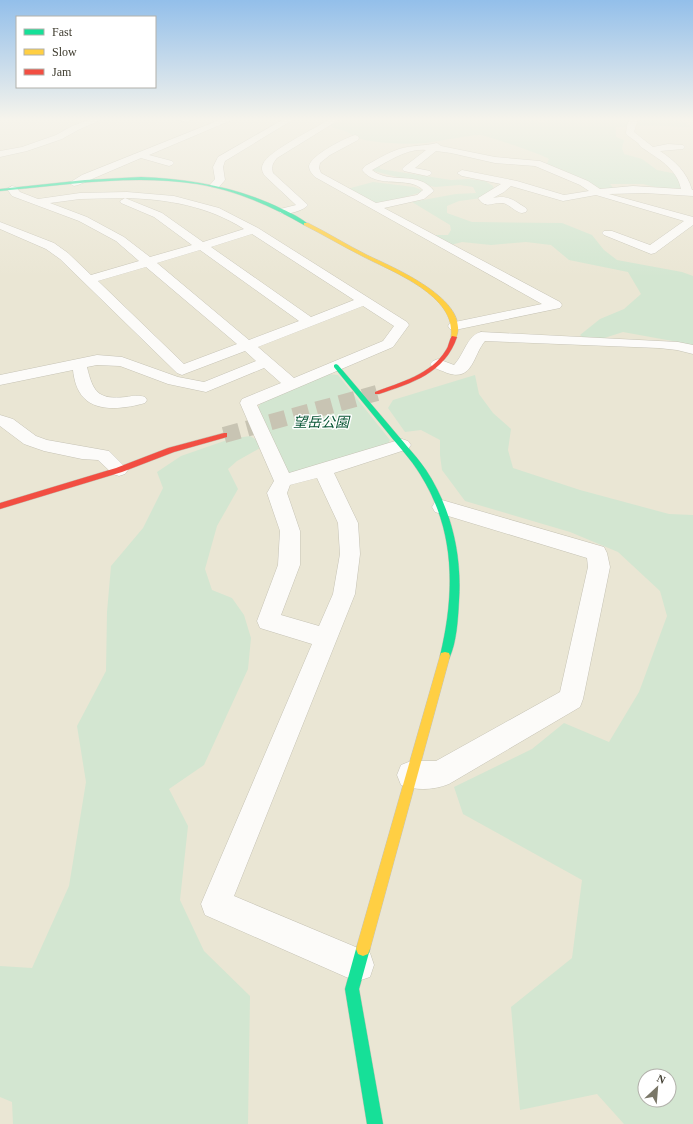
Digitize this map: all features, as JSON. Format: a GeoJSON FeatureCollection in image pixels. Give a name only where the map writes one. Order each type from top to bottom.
{"type":"FeatureCollection","features":[{"type":"Feature","properties":{"kind":"street"},"geometry":{"type":"LineString","coordinates":[[74,183],[101,171]]}},
{"type":"Feature","properties":{"kind":"street"},"geometry":{"type":"LineString","coordinates":[[215,186],[220,180],[219,171]]}},
{"type":"Feature","properties":{"kind":"street"},"geometry":{"type":"LineString","coordinates":[[267,171],[268,174],[303,205],[284,212]]}},
{"type":"Feature","properties":{"kind":"street"},"geometry":{"type":"LineString","coordinates":[[316,171],[324,179],[374,207],[555,305],[455,326]]}},
{"type":"Feature","properties":{"kind":"street"},"geometry":{"type":"LineString","coordinates":[[368,171],[376,176],[418,183],[427,187],[429,190],[420,197],[374,207]]}},
{"type":"Feature","properties":{"kind":"street"},"geometry":{"type":"LineString","coordinates":[[420,171],[428,173]]}},
{"type":"Feature","properties":{"kind":"street"},"geometry":{"type":"LineString","coordinates":[[557,171],[584,183],[596,192],[692,220]]}},
{"type":"Feature","properties":{"kind":"street"},"geometry":{"type":"LineString","coordinates":[[462,173],[508,183],[563,198],[571,198],[596,192],[648,190],[690,192],[684,179],[678,171]]}},
{"type":"Feature","properties":{"kind":"street"},"geometry":{"type":"LineString","coordinates":[[6,190],[74,183],[141,179],[185,181],[215,186],[250,195],[284,212],[431,293],[447,308],[453,319],[455,326],[455,341],[450,351],[438,364],[421,375],[377,393]]}},
{"type":"Feature","properties":{"kind":"street"},"geometry":{"type":"LineString","coordinates":[[508,183],[503,189],[483,198],[488,202],[504,199],[522,210]]}},
{"type":"Feature","properties":{"kind":"street"},"geometry":{"type":"LineString","coordinates":[[6,190],[98,226],[120,239],[247,345],[292,385]]}},
{"type":"Feature","properties":{"kind":"street"},"geometry":{"type":"LineString","coordinates":[[37,202],[90,195],[154,197],[197,204],[215,210],[254,230],[402,325],[388,344],[248,403],[283,481]]}},
{"type":"Feature","properties":{"kind":"street"},"geometry":{"type":"LineString","coordinates":[[109,195],[158,215],[309,322]]}},
{"type":"Feature","properties":{"kind":"street"},"geometry":{"type":"LineString","coordinates":[[608,233],[651,250],[692,220]]}},
{"type":"Feature","properties":{"kind":"street"},"geometry":{"type":"LineString","coordinates":[[0,225],[50,246],[64,256],[182,370],[365,301]]}},
{"type":"Feature","properties":{"kind":"street"},"geometry":{"type":"LineString","coordinates":[[88,280],[254,230]]}},
{"type":"Feature","properties":{"kind":"street"},"geometry":{"type":"LineString","coordinates":[[6,240],[22,234]]}},
{"type":"Feature","properties":{"kind":"street"},"geometry":{"type":"LineString","coordinates":[[438,364],[457,371],[468,361],[476,342],[481,336],[659,344],[678,346],[693,350]]}},
{"type":"Feature","properties":{"kind":"street"},"geometry":{"type":"LineString","coordinates":[[0,380],[97,360],[122,362],[174,381],[206,387],[266,362]]}},
{"type":"Feature","properties":{"kind":"street"},"geometry":{"type":"LineString","coordinates":[[79,364],[86,390],[94,398],[106,402],[120,403],[139,400]]}},
{"type":"Feature","properties":{"kind":"street"},"geometry":{"type":"LineString","coordinates":[[336,366],[426,476],[442,507],[451,539],[455,563],[456,602],[451,635],[352,989],[375,1124]]}},
{"type":"Feature","properties":{"kind":"street"},"geometry":{"type":"LineString","coordinates":[[0,420],[7,423],[30,440],[44,446],[82,453],[103,454],[119,470]]}},
{"type":"Feature","properties":{"kind":"street"},"geometry":{"type":"LineString","coordinates":[[0,506],[119,470],[170,450],[224,435]]}},
{"type":"Feature","properties":{"kind":"street"},"geometry":{"type":"LineString","coordinates":[[326,638],[268,621],[289,565],[290,531],[277,493],[283,481],[402,445]]}},
{"type":"Feature","properties":{"kind":"street"},"geometry":{"type":"LineString","coordinates":[[323,470],[348,523],[350,554],[344,594],[216,904],[358,965]]}},
{"type":"Feature","properties":{"kind":"street"},"geometry":{"type":"LineString","coordinates":[[411,776],[439,774],[571,699],[599,567],[597,553],[442,507]]}},
{"type":"Feature","properties":{"kind":"green space"},"geometry":{"type":"Polygon","coordinates":[[[376,171],[396,171],[451,180],[469,179],[485,181],[493,186],[495,191],[489,197],[459,201],[447,206],[447,213],[472,222],[562,223],[592,235],[604,250],[617,260],[682,272],[693,276],[693,347],[678,342],[623,332],[589,343],[580,335],[600,319],[624,309],[641,294],[628,272],[569,260],[551,245],[526,242],[491,245],[462,242],[451,245],[433,235],[448,235],[451,230],[450,225],[412,202],[456,194],[476,193],[473,187],[460,185],[435,187],[376,171]]]}},
{"type":"Feature","properties":{"kind":"green space"},"geometry":{"type":"Polygon","coordinates":[[[558,171],[664,171],[677,174],[682,190],[666,190],[643,184],[610,184],[615,190],[600,191],[558,171]]]}},
{"type":"Feature","properties":{"kind":"green space"},"geometry":{"type":"Polygon","coordinates":[[[373,182],[414,187],[422,192],[378,205],[347,189],[373,182]]]}},
{"type":"Feature","properties":{"kind":"green space","name":"望岳公園"},"geometry":{"type":"Polygon","coordinates":[[[327,374],[338,375],[390,440],[387,445],[291,475],[284,472],[256,411],[261,403],[327,374]]]}},
{"type":"Feature","properties":{"kind":"green space"},"geometry":{"type":"Polygon","coordinates":[[[475,375],[479,394],[493,413],[511,429],[508,450],[513,468],[580,490],[669,514],[693,515],[693,1124],[624,1124],[597,1094],[520,1110],[511,1007],[572,958],[582,880],[463,814],[454,787],[532,749],[564,723],[609,742],[639,692],[667,616],[660,591],[618,552],[570,532],[465,501],[442,470],[440,440],[421,430],[405,432],[388,408],[393,400],[475,375]]]}},
{"type":"Feature","properties":{"kind":"green space"},"geometry":{"type":"Polygon","coordinates":[[[250,436],[260,442],[260,448],[237,461],[228,469],[238,489],[217,526],[205,569],[212,590],[232,598],[244,615],[251,638],[248,669],[204,765],[169,789],[188,826],[180,900],[204,951],[250,996],[248,1124],[13,1124],[12,1102],[0,1097],[0,966],[32,968],[69,886],[86,782],[77,726],[106,671],[107,612],[111,566],[143,528],[163,488],[157,472],[181,456],[230,439],[250,436]]]}},
{"type":"Feature","properties":{"kind":"tunnel"},"geometry":{"type":"LineString","coordinates":[[224,435],[377,393]]}},
{"type":"Feature","properties":{"kind":"traffic: fast"},"geometry":{"type":"LineString","coordinates":[[0,190],[113,179],[170,179],[198,183],[236,192],[287,213],[306,224]]}},
{"type":"Feature","properties":{"kind":"traffic: fast"},"geometry":{"type":"LineString","coordinates":[[336,366],[420,468],[437,498],[446,520],[455,564],[455,587],[454,610],[445,656]]}},
{"type":"Feature","properties":{"kind":"traffic: fast"},"geometry":{"type":"LineString","coordinates":[[363,949],[352,989],[375,1124]]}},
{"type":"Feature","properties":{"kind":"traffic: slow"},"geometry":{"type":"LineString","coordinates":[[306,224],[409,278],[430,292],[439,300],[451,315],[455,326],[454,337]]}},
{"type":"Feature","properties":{"kind":"traffic: slow"},"geometry":{"type":"LineString","coordinates":[[363,949],[445,656]]}},
{"type":"Feature","properties":{"kind":"traffic: jam"},"geometry":{"type":"LineString","coordinates":[[377,393],[412,380],[434,367],[443,359],[450,349],[454,337]]}},
{"type":"Feature","properties":{"kind":"traffic: jam"},"geometry":{"type":"LineString","coordinates":[[0,506],[119,470],[171,450],[224,435]]}}]}
